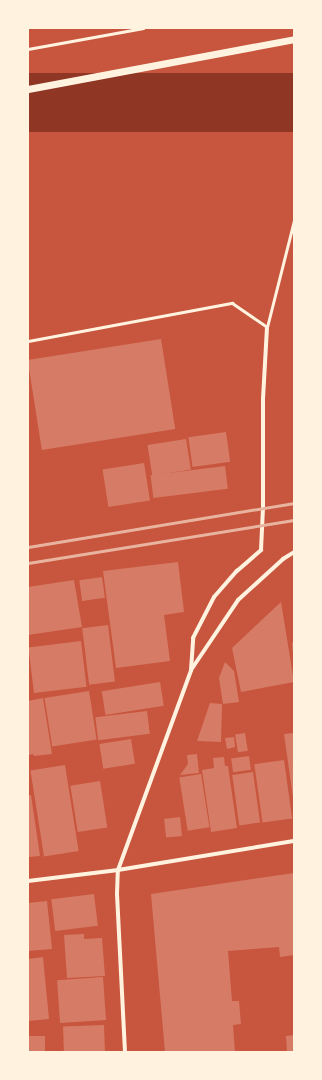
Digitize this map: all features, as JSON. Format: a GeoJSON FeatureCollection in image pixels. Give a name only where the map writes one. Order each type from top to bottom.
{"type":"FeatureCollection","features":[{"type":"Feature","properties":{"kind":"street"},"geometry":{"type":"LineString","coordinates":[[28,89],[294,40]]}},
{"type":"Feature","properties":{"kind":"street"},"geometry":{"type":"LineString","coordinates":[[125,1052],[117,894],[118,870],[190,670],[193,638],[214,597],[232,576],[261,550],[263,399],[267,327]]}},
{"type":"Feature","properties":{"kind":"street"},"geometry":{"type":"LineString","coordinates":[[190,670],[238,600],[283,559],[294,552]]}},
{"type":"Feature","properties":{"kind":"street"},"geometry":{"type":"LineString","coordinates":[[28,881],[118,870],[294,842]]}},
{"type":"Feature","properties":{"kind":"lane"},"geometry":{"type":"LineString","coordinates":[[28,341],[232,303],[267,327],[294,220]]}},
{"type":"Feature","properties":{"kind":"path"},"geometry":{"type":"LineString","coordinates":[[28,49],[143,28]]}},
{"type":"Feature","properties":{"kind":"shaded area"},"geometry":{"type":"Polygon","coordinates":[[[28,73],[294,73],[294,132],[28,132],[28,73]]]}},
{"type":"Feature","properties":{"kind":"building"},"geometry":{"type":"Polygon","coordinates":[[[161,339],[175,429],[42,450],[28,360],[161,339]]]}},
{"type":"Feature","properties":{"kind":"building"},"geometry":{"type":"Polygon","coordinates":[[[226,432],[230,462],[193,467],[188,437],[226,432]]]}},
{"type":"Feature","properties":{"kind":"building"},"geometry":{"type":"Polygon","coordinates":[[[186,439],[191,470],[152,476],[147,445],[186,439]]]}},
{"type":"Feature","properties":{"kind":"building"},"geometry":{"type":"Polygon","coordinates":[[[144,463],[150,501],[108,507],[103,470],[144,463]]]}},
{"type":"Feature","properties":{"kind":"building"},"geometry":{"type":"Polygon","coordinates":[[[225,466],[228,489],[153,498],[151,475],[225,466]]]}},
{"type":"Feature","properties":{"kind":"building"},"geometry":{"type":"Polygon","coordinates":[[[178,562],[184,612],[164,615],[170,661],[116,668],[103,571],[178,562]]]}},
{"type":"Feature","properties":{"kind":"building"},"geometry":{"type":"Polygon","coordinates":[[[102,577],[105,598],[82,601],[79,580],[102,577]]]}},
{"type":"Feature","properties":{"kind":"building"},"geometry":{"type":"Polygon","coordinates":[[[74,580],[82,627],[28,635],[28,587],[74,580]]]}},
{"type":"Feature","properties":{"kind":"building"},"geometry":{"type":"Polygon","coordinates":[[[281,602],[294,682],[241,692],[232,648],[281,602]]]}},
{"type":"Feature","properties":{"kind":"building"},"geometry":{"type":"Polygon","coordinates":[[[108,625],[115,682],[89,685],[82,628],[108,625]]]}},
{"type":"Feature","properties":{"kind":"building"},"geometry":{"type":"Polygon","coordinates":[[[81,641],[87,687],[34,693],[28,647],[81,641]]]}},
{"type":"Feature","properties":{"kind":"building"},"geometry":{"type":"Polygon","coordinates":[[[294,642],[294,654],[293,654],[292,643],[294,642]]]}},
{"type":"Feature","properties":{"kind":"building"},"geometry":{"type":"Polygon","coordinates":[[[225,662],[234,671],[239,702],[223,704],[219,678],[225,662]]]}},
{"type":"Feature","properties":{"kind":"building"},"geometry":{"type":"Polygon","coordinates":[[[160,682],[164,706],[105,715],[102,691],[160,682]]]}},
{"type":"Feature","properties":{"kind":"building"},"geometry":{"type":"Polygon","coordinates":[[[89,691],[97,739],[52,746],[45,698],[89,691]]]}},
{"type":"Feature","properties":{"kind":"building"},"geometry":{"type":"Polygon","coordinates":[[[43,698],[52,754],[34,756],[33,754],[28,755],[28,701],[43,698]]]}},
{"type":"Feature","properties":{"kind":"building"},"geometry":{"type":"Polygon","coordinates":[[[210,703],[222,704],[221,742],[197,741],[210,703]]]}},
{"type":"Feature","properties":{"kind":"building"},"geometry":{"type":"Polygon","coordinates":[[[147,711],[150,734],[98,740],[95,717],[147,711]]]}},
{"type":"Feature","properties":{"kind":"building"},"geometry":{"type":"Polygon","coordinates":[[[245,733],[248,751],[238,752],[235,735],[245,733]]]}},
{"type":"Feature","properties":{"kind":"building"},"geometry":{"type":"Polygon","coordinates":[[[294,733],[294,797],[293,798],[284,734],[294,733]]]}},
{"type":"Feature","properties":{"kind":"building"},"geometry":{"type":"Polygon","coordinates":[[[234,737],[235,747],[227,749],[225,738],[234,737]]]}},
{"type":"Feature","properties":{"kind":"building"},"geometry":{"type":"Polygon","coordinates":[[[131,739],[135,764],[103,769],[99,744],[131,739]]]}},
{"type":"Feature","properties":{"kind":"building"},"geometry":{"type":"Polygon","coordinates":[[[197,754],[199,773],[180,775],[188,764],[187,755],[197,754]]]}},
{"type":"Feature","properties":{"kind":"building"},"geometry":{"type":"Polygon","coordinates":[[[249,756],[251,770],[233,772],[231,759],[249,756]]]}},
{"type":"Feature","properties":{"kind":"building"},"geometry":{"type":"Polygon","coordinates":[[[224,757],[225,766],[228,766],[237,828],[211,832],[202,770],[214,768],[213,758],[224,757]]]}},
{"type":"Feature","properties":{"kind":"building"},"geometry":{"type":"Polygon","coordinates":[[[284,760],[292,818],[263,823],[254,764],[284,760]]]}},
{"type":"Feature","properties":{"kind":"building"},"geometry":{"type":"Polygon","coordinates":[[[65,765],[79,851],[44,856],[30,770],[65,765]]]}},
{"type":"Feature","properties":{"kind":"building"},"geometry":{"type":"Polygon","coordinates":[[[253,772],[260,823],[239,825],[232,775],[253,772]]]}},
{"type":"Feature","properties":{"kind":"building"},"geometry":{"type":"Polygon","coordinates":[[[201,774],[209,827],[188,831],[179,777],[201,774]]]}},
{"type":"Feature","properties":{"kind":"building"},"geometry":{"type":"Polygon","coordinates":[[[100,781],[107,827],[78,832],[70,786],[100,781]]]}},
{"type":"Feature","properties":{"kind":"building"},"geometry":{"type":"Polygon","coordinates":[[[31,795],[40,856],[28,857],[28,796],[31,795]]]}},
{"type":"Feature","properties":{"kind":"building"},"geometry":{"type":"Polygon","coordinates":[[[180,817],[182,836],[166,838],[164,819],[180,817]]]}},
{"type":"Feature","properties":{"kind":"building"},"geometry":{"type":"Polygon","coordinates":[[[294,873],[294,955],[280,957],[279,947],[228,951],[232,1001],[239,1001],[241,1024],[233,1025],[235,1052],[165,1052],[151,894],[294,873]]]}},
{"type":"Feature","properties":{"kind":"building"},"geometry":{"type":"Polygon","coordinates":[[[94,894],[98,926],[55,931],[51,899],[94,894]]]}},
{"type":"Feature","properties":{"kind":"building"},"geometry":{"type":"Polygon","coordinates":[[[47,901],[52,949],[28,951],[28,903],[47,901]]]}},
{"type":"Feature","properties":{"kind":"building"},"geometry":{"type":"Polygon","coordinates":[[[84,934],[84,939],[102,938],[105,976],[67,978],[64,935],[84,934]]]}},
{"type":"Feature","properties":{"kind":"building"},"geometry":{"type":"Polygon","coordinates":[[[43,957],[49,1019],[28,1021],[28,959],[43,957]]]}},
{"type":"Feature","properties":{"kind":"building"},"geometry":{"type":"Polygon","coordinates":[[[103,977],[106,1020],[60,1023],[57,980],[103,977]]]}},
{"type":"Feature","properties":{"kind":"building"},"geometry":{"type":"Polygon","coordinates":[[[104,1025],[105,1052],[64,1052],[63,1026],[104,1025]]]}},
{"type":"Feature","properties":{"kind":"building"},"geometry":{"type":"Polygon","coordinates":[[[294,1035],[294,1052],[287,1052],[286,1036],[294,1035]]]}},
{"type":"Feature","properties":{"kind":"building"},"geometry":{"type":"Polygon","coordinates":[[[28,1036],[45,1036],[45,1052],[28,1052],[28,1036]]]}},
{"type":"Feature","properties":{"kind":"railway"},"geometry":{"type":"LineString","coordinates":[[28,547],[294,503]]}},
{"type":"Feature","properties":{"kind":"railway"},"geometry":{"type":"LineString","coordinates":[[28,563],[294,520]]}}]}
